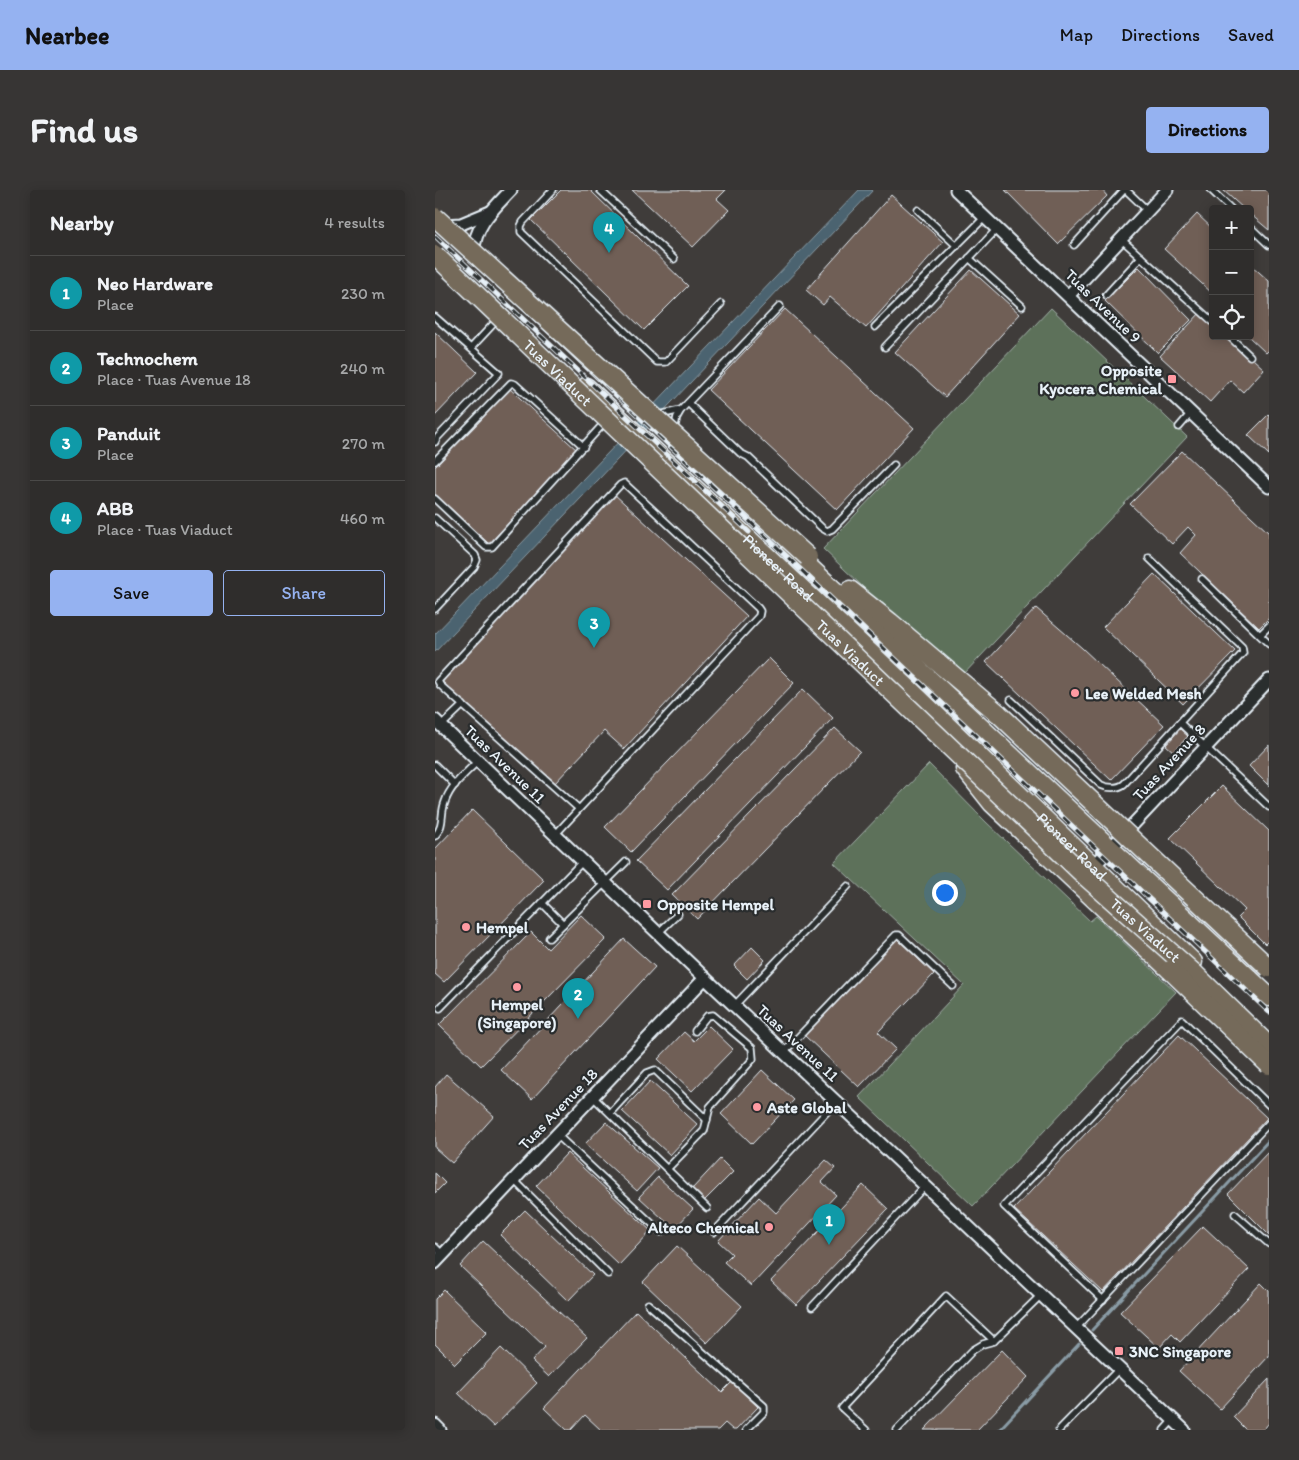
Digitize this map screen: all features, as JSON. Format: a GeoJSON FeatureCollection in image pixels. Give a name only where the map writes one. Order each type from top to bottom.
{"type":"FeatureCollection","features":[{"type":"Feature","properties":{"kind":"main road","name":"Pioneer Road"},"geometry":{"type":"LineString","coordinates":[[438,220],[473,255],[1269,997]]}},
{"type":"Feature","properties":{"kind":"main road","name":"Tuas Viaduct"},"geometry":{"type":"LineString","coordinates":[[438,220],[808,558],[890,622],[999,714],[1269,968]]}},
{"type":"Feature","properties":{"kind":"main road","name":"Pioneer Road"},"geometry":{"type":"LineString","coordinates":[[435,248],[909,689],[1269,1036]]}},
{"type":"Feature","properties":{"kind":"main road","name":"Tuas Viaduct"},"geometry":{"type":"LineString","coordinates":[[435,255],[1072,863],[1194,973],[1269,1046]]}},
{"type":"Feature","properties":{"kind":"main road"},"geometry":{"type":"LineString","coordinates":[[909,689],[939,735],[992,803],[1269,1065]]}},
{"type":"Feature","properties":{"kind":"street"},"geometry":{"type":"LineString","coordinates":[[473,255],[474,239],[489,212],[511,190]]}},
{"type":"Feature","properties":{"kind":"street","name":"Tuas Avenue 9"},"geometry":{"type":"LineString","coordinates":[[956,190],[1069,295],[1269,487]]}},
{"type":"Feature","properties":{"kind":"street"},"geometry":{"type":"LineString","coordinates":[[1069,295],[1148,211],[1161,192]]}},
{"type":"Feature","properties":{"kind":"street"},"geometry":{"type":"LineString","coordinates":[[438,220],[461,224],[489,212]]}},
{"type":"Feature","properties":{"kind":"street","name":"Tuas Avenue 8"},"geometry":{"type":"LineString","coordinates":[[1093,867],[1269,680]]}},
{"type":"Feature","properties":{"kind":"street","name":"Tuas Avenue 11"},"geometry":{"type":"LineString","coordinates":[[438,723],[1184,1430]]}},
{"type":"Feature","properties":{"kind":"street","name":"Tuas Avenue 18"},"geometry":{"type":"LineString","coordinates":[[438,1255],[513,1180],[705,978]]}},
{"type":"Feature","properties":{"kind":"street"},"geometry":{"type":"LineString","coordinates":[[435,1425],[440,1430]]}},
{"type":"Feature","properties":{"kind":"lane"},"geometry":{"type":"LineString","coordinates":[[553,190],[523,222],[521,232],[657,362],[666,362],[721,304]]}},
{"type":"Feature","properties":{"kind":"lane"},"geometry":{"type":"LineString","coordinates":[[601,190],[674,259]]}},
{"type":"Feature","properties":{"kind":"lane"},"geometry":{"type":"LineString","coordinates":[[1074,245],[1125,190],[1148,211]]}},
{"type":"Feature","properties":{"kind":"lane"},"geometry":{"type":"LineString","coordinates":[[1211,190],[1227,205]]}},
{"type":"Feature","properties":{"kind":"lane"},"geometry":{"type":"LineString","coordinates":[[919,210],[957,246]]}},
{"type":"Feature","properties":{"kind":"lane"},"geometry":{"type":"LineString","coordinates":[[875,327],[985,217]]}},
{"type":"Feature","properties":{"kind":"lane"},"geometry":{"type":"LineString","coordinates":[[885,347],[997,228]]}},
{"type":"Feature","properties":{"kind":"lane"},"geometry":{"type":"LineString","coordinates":[[1254,231],[1269,245]]}},
{"type":"Feature","properties":{"kind":"lane"},"geometry":{"type":"LineString","coordinates":[[1121,239],[1209,318]]}},
{"type":"Feature","properties":{"kind":"lane"},"geometry":{"type":"LineString","coordinates":[[1106,294],[1141,257]]}},
{"type":"Feature","properties":{"kind":"lane"},"geometry":{"type":"LineString","coordinates":[[969,258],[1021,306]]}},
{"type":"Feature","properties":{"kind":"lane"},"geometry":{"type":"LineString","coordinates":[[672,440],[677,417],[681,410],[780,306]]}},
{"type":"Feature","properties":{"kind":"lane"},"geometry":{"type":"LineString","coordinates":[[471,348],[505,312]]}},
{"type":"Feature","properties":{"kind":"lane"},"geometry":{"type":"LineString","coordinates":[[435,317],[499,373],[435,442]]}},
{"type":"Feature","properties":{"kind":"lane"},"geometry":{"type":"LineString","coordinates":[[1233,340],[1250,356]]}},
{"type":"Feature","properties":{"kind":"lane"},"geometry":{"type":"LineString","coordinates":[[435,461],[509,384],[513,383],[584,448]]}},
{"type":"Feature","properties":{"kind":"lane"},"geometry":{"type":"LineString","coordinates":[[688,403],[827,531],[832,529],[894,465]]}},
{"type":"Feature","properties":{"kind":"lane"},"geometry":{"type":"LineString","coordinates":[[647,416],[669,414],[681,410]]}},
{"type":"Feature","properties":{"kind":"lane"},"geometry":{"type":"LineString","coordinates":[[1179,427],[1191,413]]}},
{"type":"Feature","properties":{"kind":"lane"},"geometry":{"type":"LineString","coordinates":[[435,499],[486,547],[491,548],[614,414]]}},
{"type":"Feature","properties":{"kind":"lane"},"geometry":{"type":"LineString","coordinates":[[555,835],[760,613],[758,608],[624,484],[620,485],[439,679],[440,685],[579,809]]}},
{"type":"Feature","properties":{"kind":"lane"},"geometry":{"type":"LineString","coordinates":[[435,518],[475,555],[477,560],[474,567],[435,609]]}},
{"type":"Feature","properties":{"kind":"lane"},"geometry":{"type":"LineString","coordinates":[[1011,700],[1101,785],[1107,787],[1122,786],[1241,656],[1243,649],[1149,558]]}},
{"type":"Feature","properties":{"kind":"lane"},"geometry":{"type":"LineString","coordinates":[[1202,579],[1269,644]]}},
{"type":"Feature","properties":{"kind":"lane"},"geometry":{"type":"LineString","coordinates":[[1261,635],[1269,626]]}},
{"type":"Feature","properties":{"kind":"lane"},"geometry":{"type":"LineString","coordinates":[[438,723],[463,705]]}},
{"type":"Feature","properties":{"kind":"lane"},"geometry":{"type":"LineString","coordinates":[[1180,723],[1269,807]]}},
{"type":"Feature","properties":{"kind":"lane"},"geometry":{"type":"LineString","coordinates":[[435,836],[443,823],[444,802],[455,785],[478,761]]}},
{"type":"Feature","properties":{"kind":"lane"},"geometry":{"type":"LineString","coordinates":[[435,765],[455,785]]}},
{"type":"Feature","properties":{"kind":"lane"},"geometry":{"type":"LineString","coordinates":[[440,1008],[583,861]]}},
{"type":"Feature","properties":{"kind":"lane"},"geometry":{"type":"LineString","coordinates":[[549,938],[626,862]]}},
{"type":"Feature","properties":{"kind":"lane"},"geometry":{"type":"LineString","coordinates":[[735,1006],[848,886]]}},
{"type":"Feature","properties":{"kind":"lane"},"geometry":{"type":"LineString","coordinates":[[542,903],[563,924]]}},
{"type":"Feature","properties":{"kind":"lane"},"geometry":{"type":"LineString","coordinates":[[658,933],[678,914]]}},
{"type":"Feature","properties":{"kind":"lane"},"geometry":{"type":"LineString","coordinates":[[784,1052],[897,935],[953,986]]}},
{"type":"Feature","properties":{"kind":"lane"},"geometry":{"type":"LineString","coordinates":[[1172,981],[1191,959]]}},
{"type":"Feature","properties":{"kind":"lane"},"geometry":{"type":"LineString","coordinates":[[667,1170],[704,1131],[710,1107],[753,1059],[752,1048],[713,1015],[707,1016],[695,1030]]}},
{"type":"Feature","properties":{"kind":"lane"},"geometry":{"type":"LineString","coordinates":[[1103,1300],[1004,1206],[1183,1020],[1269,1105]]}},
{"type":"Feature","properties":{"kind":"lane"},"geometry":{"type":"LineString","coordinates":[[610,1113],[647,1072],[655,1070],[707,1120]]}},
{"type":"Feature","properties":{"kind":"lane"},"geometry":{"type":"LineString","coordinates":[[592,1096],[707,1208]]}},
{"type":"Feature","properties":{"kind":"lane"},"geometry":{"type":"LineString","coordinates":[[714,1232],[837,1102]]}},
{"type":"Feature","properties":{"kind":"lane"},"geometry":{"type":"LineString","coordinates":[[1076,1328],[1269,1123]]}},
{"type":"Feature","properties":{"kind":"lane"},"geometry":{"type":"LineString","coordinates":[[557,1134],[661,1232]]}},
{"type":"Feature","properties":{"kind":"lane"},"geometry":{"type":"LineString","coordinates":[[513,1180],[608,1274]]}},
{"type":"Feature","properties":{"kind":"lane"},"geometry":{"type":"LineString","coordinates":[[812,1307],[925,1186]]}},
{"type":"Feature","properties":{"kind":"lane"},"geometry":{"type":"LineString","coordinates":[[1235,1214],[1269,1244]]}},
{"type":"Feature","properties":{"kind":"lane"},"geometry":{"type":"LineString","coordinates":[[897,1430],[973,1350],[983,1344],[994,1341],[1041,1295]]}},
{"type":"Feature","properties":{"kind":"lane"},"geometry":{"type":"LineString","coordinates":[[866,1430],[842,1408],[946,1296],[994,1341]]}},
{"type":"Feature","properties":{"kind":"lane"},"geometry":{"type":"LineString","coordinates":[[648,1304],[764,1406],[763,1412],[746,1430]]}},
{"type":"Feature","properties":{"kind":"lane"},"geometry":{"type":"LineString","coordinates":[[1059,1430],[1119,1369]]}},
{"type":"Feature","properties":{"kind":"lane"},"geometry":{"type":"LineString","coordinates":[[1164,1430],[1173,1420]]}},
{"type":"Feature","properties":{"kind":"green space"},"geometry":{"type":"Polygon","coordinates":[[[1051,308],[1187,437],[963,675],[881,604],[823,549],[1051,308]]]}},
{"type":"Feature","properties":{"kind":"green space"},"geometry":{"type":"Polygon","coordinates":[[[929,764],[986,822],[1090,921],[1096,916],[1176,992],[973,1206],[859,1097],[964,985],[834,863],[929,764]]]}},
{"type":"Feature","properties":{"kind":"water"},"geometry":{"type":"Polygon","coordinates":[[[859,190],[873,190],[435,652],[435,634],[859,190]]]}},
{"type":"Feature","properties":{"kind":"building"},"geometry":{"type":"Polygon","coordinates":[[[561,190],[590,190],[688,286],[644,330],[531,220],[561,190]]]}},
{"type":"Feature","properties":{"kind":"building"},"geometry":{"type":"Polygon","coordinates":[[[632,190],[726,190],[717,199],[729,210],[693,247],[632,190]]]}},
{"type":"Feature","properties":{"kind":"building"},"geometry":{"type":"Polygon","coordinates":[[[1005,190],[1102,190],[1107,196],[1058,244],[1005,190]]]}},
{"type":"Feature","properties":{"kind":"building"},"geometry":{"type":"Polygon","coordinates":[[[1223,190],[1269,190],[1269,230],[1254,217],[1254,205],[1240,205],[1223,190]]]}},
{"type":"Feature","properties":{"kind":"building"},"geometry":{"type":"Polygon","coordinates":[[[891,195],[943,242],[866,328],[830,297],[823,305],[806,290],[891,195]]]}},
{"type":"Feature","properties":{"kind":"building"},"geometry":{"type":"Polygon","coordinates":[[[1197,214],[1209,225],[1209,290],[1164,249],[1197,214]]]}},
{"type":"Feature","properties":{"kind":"building"},"geometry":{"type":"Polygon","coordinates":[[[1139,267],[1191,320],[1158,353],[1105,301],[1139,267]]]}},
{"type":"Feature","properties":{"kind":"building"},"geometry":{"type":"Polygon","coordinates":[[[1254,268],[1269,281],[1269,350],[1266,353],[1252,340],[1254,340],[1254,268]]]}},
{"type":"Feature","properties":{"kind":"building"},"geometry":{"type":"Polygon","coordinates":[[[971,270],[1020,314],[945,397],[895,352],[971,270]]]}},
{"type":"Feature","properties":{"kind":"building"},"geometry":{"type":"Polygon","coordinates":[[[785,309],[914,428],[837,510],[708,390],[785,309]]]}},
{"type":"Feature","properties":{"kind":"building"},"geometry":{"type":"Polygon","coordinates":[[[1201,312],[1209,319],[1209,340],[1232,340],[1264,369],[1243,392],[1230,380],[1210,402],[1160,356],[1201,312]]]}},
{"type":"Feature","properties":{"kind":"building"},"geometry":{"type":"Polygon","coordinates":[[[435,332],[477,372],[435,416],[435,332]]]}},
{"type":"Feature","properties":{"kind":"building"},"geometry":{"type":"Polygon","coordinates":[[[509,388],[577,450],[489,544],[435,494],[435,467],[509,388]]]}},
{"type":"Feature","properties":{"kind":"building"},"geometry":{"type":"Polygon","coordinates":[[[1269,414],[1269,455],[1248,435],[1269,414]]]}},
{"type":"Feature","properties":{"kind":"building"},"geometry":{"type":"Polygon","coordinates":[[[1182,451],[1269,533],[1269,618],[1259,628],[1180,553],[1196,535],[1188,527],[1172,544],[1130,504],[1182,451]]]}},
{"type":"Feature","properties":{"kind":"building"},"geometry":{"type":"Polygon","coordinates":[[[613,493],[747,616],[624,749],[604,731],[554,784],[440,680],[613,493]]]}},
{"type":"Feature","properties":{"kind":"building"},"geometry":{"type":"Polygon","coordinates":[[[1154,574],[1235,651],[1183,704],[1103,627],[1154,574]]]}},
{"type":"Feature","properties":{"kind":"building","name":"Lee Welded Mesh"},"geometry":{"type":"Polygon","coordinates":[[[1036,608],[1082,648],[1164,725],[1111,780],[986,662],[1036,608]]]}},
{"type":"Feature","properties":{"kind":"building"},"geometry":{"type":"Polygon","coordinates":[[[769,658],[794,683],[631,852],[605,827],[769,658]]]}},
{"type":"Feature","properties":{"kind":"building"},"geometry":{"type":"Polygon","coordinates":[[[803,689],[833,718],[667,890],[636,861],[803,689]]]}},
{"type":"Feature","properties":{"kind":"building"},"geometry":{"type":"Polygon","coordinates":[[[835,728],[860,751],[697,919],[672,895],[835,728]]]}},
{"type":"Feature","properties":{"kind":"building"},"geometry":{"type":"Polygon","coordinates":[[[1180,729],[1188,736],[1174,752],[1166,745],[1180,729]]]}},
{"type":"Feature","properties":{"kind":"building"},"geometry":{"type":"Polygon","coordinates":[[[1269,745],[1269,786],[1249,766],[1269,745]]]}},
{"type":"Feature","properties":{"kind":"building"},"geometry":{"type":"Polygon","coordinates":[[[1222,786],[1269,831],[1269,940],[1265,944],[1238,917],[1245,910],[1170,838],[1222,786]]]}},
{"type":"Feature","properties":{"kind":"building","name":"Hempel"},"geometry":{"type":"Polygon","coordinates":[[[472,810],[544,880],[444,982],[435,974],[435,849],[472,810]]]}},
{"type":"Feature","properties":{"kind":"building","name":"Hempel (Singapore)"},"geometry":{"type":"Polygon","coordinates":[[[581,915],[606,939],[481,1066],[439,1025],[531,932],[548,949],[581,915]]]}},
{"type":"Feature","properties":{"kind":"building"},"geometry":{"type":"Polygon","coordinates":[[[896,938],[934,974],[878,1032],[896,1049],[859,1087],[804,1035],[896,938]]]}},
{"type":"Feature","properties":{"kind":"building"},"geometry":{"type":"Polygon","coordinates":[[[624,939],[655,967],[532,1099],[501,1070],[624,939]]]}},
{"type":"Feature","properties":{"kind":"building"},"geometry":{"type":"Polygon","coordinates":[[[752,947],[765,960],[747,979],[734,966],[752,947]]]}},
{"type":"Feature","properties":{"kind":"building"},"geometry":{"type":"Polygon","coordinates":[[[709,1026],[733,1049],[692,1091],[658,1059],[684,1032],[694,1041],[709,1026]]]}},
{"type":"Feature","properties":{"kind":"building"},"geometry":{"type":"Polygon","coordinates":[[[1179,1035],[1267,1118],[1103,1292],[1014,1209],[1179,1035]]]}},
{"type":"Feature","properties":{"kind":"building","name":"Aste Global"},"geometry":{"type":"Polygon","coordinates":[[[762,1070],[794,1100],[752,1144],[721,1114],[762,1070]]]}},
{"type":"Feature","properties":{"kind":"building"},"geometry":{"type":"Polygon","coordinates":[[[446,1074],[494,1116],[452,1163],[435,1148],[435,1087],[446,1074]]]}},
{"type":"Feature","properties":{"kind":"building"},"geometry":{"type":"Polygon","coordinates":[[[650,1081],[698,1125],[670,1155],[622,1111],[650,1081]]]}},
{"type":"Feature","properties":{"kind":"building"},"geometry":{"type":"Polygon","coordinates":[[[606,1122],[658,1168],[637,1191],[585,1144],[606,1122]]]}},
{"type":"Feature","properties":{"kind":"building"},"geometry":{"type":"Polygon","coordinates":[[[1269,1151],[1269,1235],[1228,1194],[1269,1151]]]}},
{"type":"Feature","properties":{"kind":"building"},"geometry":{"type":"Polygon","coordinates":[[[567,1153],[651,1231],[619,1265],[536,1186],[567,1153]]]}},
{"type":"Feature","properties":{"kind":"building"},"geometry":{"type":"Polygon","coordinates":[[[720,1159],[733,1172],[704,1201],[692,1189],[720,1159]]]}},
{"type":"Feature","properties":{"kind":"building","name":"Alteco Chemical"},"geometry":{"type":"Polygon","coordinates":[[[826,1160],[835,1168],[822,1182],[836,1195],[751,1286],[724,1262],[732,1254],[718,1241],[759,1197],[776,1213],[826,1160]]]}},
{"type":"Feature","properties":{"kind":"building"},"geometry":{"type":"Polygon","coordinates":[[[435,1173],[445,1183],[435,1193],[435,1173]]]}},
{"type":"Feature","properties":{"kind":"building"},"geometry":{"type":"Polygon","coordinates":[[[658,1177],[693,1209],[674,1229],[639,1197],[658,1177]]]}},
{"type":"Feature","properties":{"kind":"building"},"geometry":{"type":"Polygon","coordinates":[[[863,1185],[888,1209],[796,1305],[771,1281],[863,1185]]]}},
{"type":"Feature","properties":{"kind":"building"},"geometry":{"type":"Polygon","coordinates":[[[525,1210],[593,1275],[568,1301],[500,1235],[525,1210]]]}},
{"type":"Feature","properties":{"kind":"building"},"geometry":{"type":"Polygon","coordinates":[[[1203,1226],[1249,1269],[1180,1342],[1172,1334],[1159,1348],[1120,1312],[1203,1226]]]}},
{"type":"Feature","properties":{"kind":"building"},"geometry":{"type":"Polygon","coordinates":[[[483,1241],[587,1338],[549,1377],[532,1361],[545,1347],[460,1266],[483,1241]]]}},
{"type":"Feature","properties":{"kind":"building"},"geometry":{"type":"Polygon","coordinates":[[[677,1246],[742,1306],[707,1343],[643,1282],[677,1246]]]}},
{"type":"Feature","properties":{"kind":"building"},"geometry":{"type":"Polygon","coordinates":[[[1261,1283],[1269,1291],[1269,1356],[1220,1409],[1179,1371],[1261,1283]]]}},
{"type":"Feature","properties":{"kind":"building"},"geometry":{"type":"Polygon","coordinates":[[[444,1290],[487,1332],[455,1364],[435,1344],[435,1299],[444,1290]]]}},
{"type":"Feature","properties":{"kind":"building"},"geometry":{"type":"Polygon","coordinates":[[[636,1311],[722,1392],[732,1382],[758,1407],[736,1430],[733,1430],[725,1423],[718,1430],[601,1430],[585,1415],[571,1430],[567,1430],[544,1408],[636,1311]]]}},
{"type":"Feature","properties":{"kind":"building"},"geometry":{"type":"Polygon","coordinates":[[[501,1348],[537,1383],[494,1427],[458,1393],[501,1348]]]}},
{"type":"Feature","properties":{"kind":"building"},"geometry":{"type":"Polygon","coordinates":[[[1002,1350],[1028,1377],[977,1430],[924,1430],[1002,1350]]]}},
{"type":"Feature","properties":{"kind":"building"},"geometry":{"type":"Polygon","coordinates":[[[1269,1379],[1269,1423],[1263,1430],[1246,1430],[1233,1417],[1269,1379]]]}},
{"type":"Feature","properties":{"kind":"waterway"},"geometry":{"type":"LineString","coordinates":[[1092,1330],[1269,1140]]}},
{"type":"Feature","properties":{"kind":"waterway"},"geometry":{"type":"LineString","coordinates":[[999,1430],[1079,1344]]}},
{"type":"Feature","properties":{"kind":"railway"},"geometry":{"type":"LineString","coordinates":[[435,224],[1269,1012]]}},
{"type":"Feature","properties":{"kind":"railway"},"geometry":{"type":"LineString","coordinates":[[435,236],[749,532]]}},
{"type":"Feature","properties":{"kind":"place","name":"ABB"},"geometry":{"type":"Point","coordinates":[609,253]}},
{"type":"Feature","properties":{"kind":"place","name":"Opposite Kyocera Chemical"},"geometry":{"type":"Point","coordinates":[1172,379]}},
{"type":"Feature","properties":{"kind":"place","name":"Panduit"},"geometry":{"type":"Point","coordinates":[594,648]}},
{"type":"Feature","properties":{"kind":"place","name":"Lee Welded Mesh"},"geometry":{"type":"Point","coordinates":[1075,693]}},
{"type":"Feature","properties":{"kind":"place","name":"Opposite Hempel"},"geometry":{"type":"Point","coordinates":[647,904]}},
{"type":"Feature","properties":{"kind":"place","name":"Hempel"},"geometry":{"type":"Point","coordinates":[466,927]}},
{"type":"Feature","properties":{"kind":"place","name":"Hempel (Singapore)"},"geometry":{"type":"Point","coordinates":[517,987]}},
{"type":"Feature","properties":{"kind":"place","name":"Technochem"},"geometry":{"type":"Point","coordinates":[578,1019]}},
{"type":"Feature","properties":{"kind":"place","name":"Aste Global"},"geometry":{"type":"Point","coordinates":[757,1107]}},
{"type":"Feature","properties":{"kind":"place","name":"Alteco Chemical"},"geometry":{"type":"Point","coordinates":[769,1227]}},
{"type":"Feature","properties":{"kind":"place","name":"Neo Hardware"},"geometry":{"type":"Point","coordinates":[829,1245]}},
{"type":"Feature","properties":{"kind":"place","name":"3NC Singapore"},"geometry":{"type":"Point","coordinates":[1119,1351]}}]}
